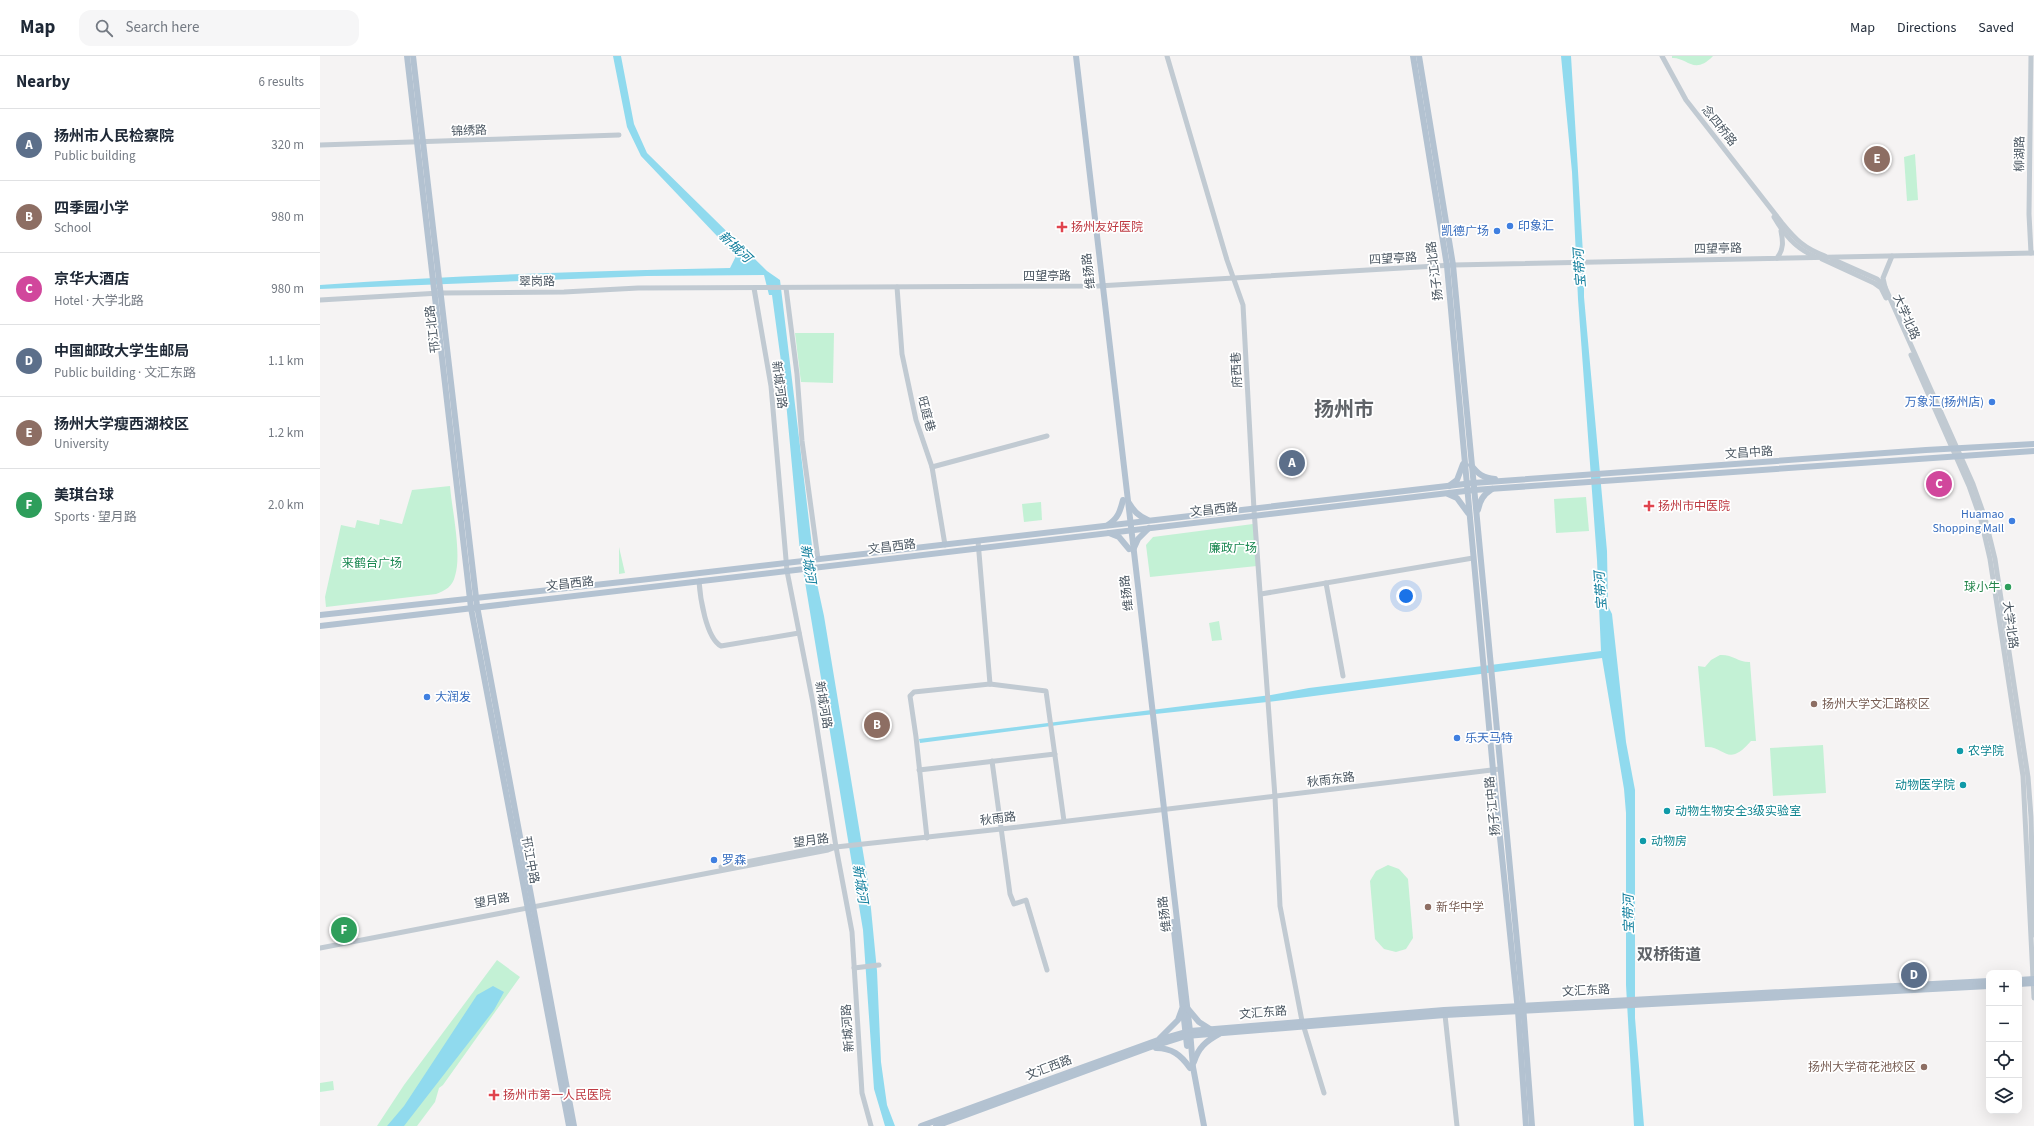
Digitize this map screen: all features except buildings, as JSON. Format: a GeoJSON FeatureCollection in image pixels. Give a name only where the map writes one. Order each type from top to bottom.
{"type":"FeatureCollection","features":[{"type":"Feature","properties":{"kind":"main road","name":"邗江北路"},"geometry":{"type":"LineString","coordinates":[[407,56],[420,142]]}},
{"type":"Feature","properties":{"kind":"main road","name":"邗江北路"},"geometry":{"type":"LineString","coordinates":[[413,56],[420,142],[436,290],[473,599]]}},
{"type":"Feature","properties":{"kind":"main road","name":"维扬路"},"geometry":{"type":"LineString","coordinates":[[1072,56],[1191,1068],[1200,1126]]}},
{"type":"Feature","properties":{"kind":"main road","name":"维扬路"},"geometry":{"type":"LineString","coordinates":[[1076,56],[1100,286]]}},
{"type":"Feature","properties":{"kind":"main road","name":"扬子江北路"},"geometry":{"type":"LineString","coordinates":[[1413,56],[1450,266],[1467,487]]}},
{"type":"Feature","properties":{"kind":"main road","name":"扬子江北路"},"geometry":{"type":"LineString","coordinates":[[1419,56],[1450,266],[1474,486]]}},
{"type":"Feature","properties":{"kind":"main road","name":"文昌中路"},"geometry":{"type":"LineString","coordinates":[[1602,478],[1954,449],[2034,444]]}},
{"type":"Feature","properties":{"kind":"main road","name":"文昌中路"},"geometry":{"type":"LineString","coordinates":[[1474,486],[1493,488],[1602,478],[2034,451]]}},
{"type":"Feature","properties":{"kind":"main road"},"geometry":{"type":"LineString","coordinates":[[1449,486],[1457,480],[1464,459]]}},
{"type":"Feature","properties":{"kind":"main road"},"geometry":{"type":"LineString","coordinates":[[1472,465],[1479,474],[1486,478],[1510,481]]}},
{"type":"Feature","properties":{"kind":"main road","name":"文昌中路"},"geometry":{"type":"LineString","coordinates":[[1474,486],[1510,481],[1588,479]]}},
{"type":"Feature","properties":{"kind":"main road","name":"文昌西路"},"geometry":{"type":"LineString","coordinates":[[320,615],[945,545],[979,545],[1108,533],[1449,486],[1467,487]]}},
{"type":"Feature","properties":{"kind":"main road"},"geometry":{"type":"LineString","coordinates":[[1467,487],[1474,486]]}},
{"type":"Feature","properties":{"kind":"main road","name":"扬子江中路"},"geometry":{"type":"LineString","coordinates":[[1474,486],[1487,664],[1500,769],[1532,1126]]}},
{"type":"Feature","properties":{"kind":"main road","name":"文昌西路"},"geometry":{"type":"LineString","coordinates":[[320,626],[787,571],[1128,523],[1254,513],[1446,493],[1467,487]]}},
{"type":"Feature","properties":{"kind":"main road","name":"扬子江中路"},"geometry":{"type":"LineString","coordinates":[[1467,487],[1473,558],[1487,664]]}},
{"type":"Feature","properties":{"kind":"main road"},"geometry":{"type":"LineString","coordinates":[[1476,517],[1479,501],[1484,494],[1493,488]]}},
{"type":"Feature","properties":{"kind":"main road"},"geometry":{"type":"LineString","coordinates":[[1446,493],[1457,498],[1469,516]]}},
{"type":"Feature","properties":{"kind":"main road"},"geometry":{"type":"LineString","coordinates":[[1125,500],[1134,512],[1151,521]]}},
{"type":"Feature","properties":{"kind":"main road"},"geometry":{"type":"LineString","coordinates":[[1107,526],[1116,519],[1125,500]]}},
{"type":"Feature","properties":{"kind":"main road"},"geometry":{"type":"LineString","coordinates":[[1108,533],[1119,537],[1131,550],[1138,539],[1149,528]]}},
{"type":"Feature","properties":{"kind":"main road","name":"邗江中路"},"geometry":{"type":"LineString","coordinates":[[473,599],[574,1126]]}},
{"type":"Feature","properties":{"kind":"main road","name":"扬子江中路"},"geometry":{"type":"LineString","coordinates":[[1488,674],[1493,770],[1521,1008],[1526,1126]]}},
{"type":"Feature","properties":{"kind":"main road","name":"邗江中路"},"geometry":{"type":"LineString","coordinates":[[531,906],[569,1126]]}},
{"type":"Feature","properties":{"kind":"main road"},"geometry":{"type":"LineString","coordinates":[[2022,980],[2033,981]]}},
{"type":"Feature","properties":{"kind":"main road","name":"文汇东路"},"geometry":{"type":"LineString","coordinates":[[1188,1034],[1210,1029],[1521,1008],[1986,981]]}},
{"type":"Feature","properties":{"kind":"main road"},"geometry":{"type":"LineString","coordinates":[[2022,983],[2033,981]]}},
{"type":"Feature","properties":{"kind":"main road","name":"文汇东路"},"geometry":{"type":"LineString","coordinates":[[1651,1001],[1986,986]]}},
{"type":"Feature","properties":{"kind":"main road"},"geometry":{"type":"LineString","coordinates":[[1158,1040],[1170,1030],[1178,1020],[1185,1007],[1199,1022],[1210,1029]]}},
{"type":"Feature","properties":{"kind":"main road","name":"文汇东路"},"geometry":{"type":"LineString","coordinates":[[1188,1034],[1221,1033],[1302,1023],[1445,1015],[1521,1008]]}},
{"type":"Feature","properties":{"kind":"main road"},"geometry":{"type":"LineString","coordinates":[[1191,1068],[1196,1053],[1204,1043],[1221,1033]]}},
{"type":"Feature","properties":{"kind":"main road","name":"文汇西路"},"geometry":{"type":"LineString","coordinates":[[922,1126],[1158,1040],[1188,1034]]}},
{"type":"Feature","properties":{"kind":"main road","name":"文汇西路"},"geometry":{"type":"LineString","coordinates":[[936,1126],[1188,1034]]}},
{"type":"Feature","properties":{"kind":"main road"},"geometry":{"type":"LineString","coordinates":[[1148,1048],[1164,1048],[1178,1053],[1191,1068]]}},
{"type":"Feature","properties":{"kind":"main road","name":"维扬路"},"geometry":{"type":"LineString","coordinates":[[1191,1068],[1204,1126]]}},
{"type":"Feature","properties":{"kind":"street","name":"府西巷"},"geometry":{"type":"LineString","coordinates":[[1167,56],[1233,277],[1243,305],[1254,513],[1275,797],[1280,906],[1302,1023],[1324,1093]]}},
{"type":"Feature","properties":{"kind":"street","name":"念四桥路"},"geometry":{"type":"LineString","coordinates":[[1662,56],[1686,100],[1796,240],[1809,250],[1829,258]]}},
{"type":"Feature","properties":{"kind":"street","name":"柳湖路"},"geometry":{"type":"LineString","coordinates":[[2031,56],[2029,214],[2033,253]]}},
{"type":"Feature","properties":{"kind":"street","name":"锦绣路"},"geometry":{"type":"LineString","coordinates":[[320,146],[619,135]]}},
{"type":"Feature","properties":{"kind":"street","name":"念四桥路"},"geometry":{"type":"LineString","coordinates":[[1767,204],[1781,230],[1794,244],[1805,252],[1818,257]]}},
{"type":"Feature","properties":{"kind":"street"},"geometry":{"type":"LineString","coordinates":[[1778,258],[1783,242],[1781,230]]}},
{"type":"Feature","properties":{"kind":"street","name":"四望亭路"},"geometry":{"type":"LineString","coordinates":[[754,288],[1100,286],[1233,277],[1450,266],[1574,262],[2033,253]]}},
{"type":"Feature","properties":{"kind":"street"},"geometry":{"type":"LineString","coordinates":[[1885,287],[1883,278],[1892,256]]}},
{"type":"Feature","properties":{"kind":"street","name":"大学北路"},"geometry":{"type":"LineString","coordinates":[[1818,257],[1874,283],[1881,288],[1896,317],[1958,455],[1984,518],[1995,559],[2028,777],[2031,817],[2034,935]]}},
{"type":"Feature","properties":{"kind":"street","name":"大学北路"},"geometry":{"type":"LineString","coordinates":[[1829,258],[1877,279],[1885,287],[1954,449]]}},
{"type":"Feature","properties":{"kind":"street","name":"旺庭巷"},"geometry":{"type":"LineString","coordinates":[[897,287],[902,354],[916,420],[932,467],[945,545]]}},
{"type":"Feature","properties":{"kind":"street","name":"翠岗路"},"geometry":{"type":"LineString","coordinates":[[320,300],[436,290],[754,288]]}},
{"type":"Feature","properties":{"kind":"street","name":"新城河路"},"geometry":{"type":"LineString","coordinates":[[754,288],[771,386],[787,571],[852,932],[862,1093],[871,1126]]}},
{"type":"Feature","properties":{"kind":"street"},"geometry":{"type":"LineString","coordinates":[[784,288],[797,374],[804,462],[817,559]]}},
{"type":"Feature","properties":{"kind":"street"},"geometry":{"type":"LineString","coordinates":[[932,467],[1047,436]]}},
{"type":"Feature","properties":{"kind":"street","name":"大学北路"},"geometry":{"type":"LineString","coordinates":[[1958,455],[1981,520],[1990,559],[2018,736],[2026,815],[2028,902],[2034,998]]}},
{"type":"Feature","properties":{"kind":"street"},"geometry":{"type":"LineString","coordinates":[[979,545],[990,684]]}},
{"type":"Feature","properties":{"kind":"street"},"geometry":{"type":"LineString","coordinates":[[1261,594],[1473,558]]}},
{"type":"Feature","properties":{"kind":"street"},"geometry":{"type":"LineString","coordinates":[[698,581],[705,618],[716,644],[721,646],[799,632]]}},
{"type":"Feature","properties":{"kind":"street"},"geometry":{"type":"LineString","coordinates":[[1326,583],[1342,676]]}},
{"type":"Feature","properties":{"kind":"street"},"geometry":{"type":"LineString","coordinates":[[927,838],[910,695],[914,692],[990,684],[1046,691],[1064,820]]}},
{"type":"Feature","properties":{"kind":"street"},"geometry":{"type":"LineString","coordinates":[[919,770],[1055,754]]}},
{"type":"Feature","properties":{"kind":"street"},"geometry":{"type":"LineString","coordinates":[[992,761],[1010,894],[1014,904],[1026,900],[1046,970]]}},
{"type":"Feature","properties":{"kind":"street","name":"秋雨东路"},"geometry":{"type":"LineString","coordinates":[[1161,809],[1275,797],[1500,769]]}},
{"type":"Feature","properties":{"kind":"street","name":"秋雨路"},"geometry":{"type":"LineString","coordinates":[[836,847],[862,843],[927,838],[1161,809]]}},
{"type":"Feature","properties":{"kind":"street","name":"望月路"},"geometry":{"type":"LineString","coordinates":[[320,944],[531,906],[828,850],[836,847]]}},
{"type":"Feature","properties":{"kind":"street","name":"望月路"},"geometry":{"type":"LineString","coordinates":[[320,948],[531,906]]}},
{"type":"Feature","properties":{"kind":"street"},"geometry":{"type":"LineString","coordinates":[[854,968],[879,965]]}},
{"type":"Feature","properties":{"kind":"street"},"geometry":{"type":"LineString","coordinates":[[1445,1015],[1457,1126]]}},
{"type":"Feature","properties":{"kind":"green space"},"geometry":{"type":"Polygon","coordinates":[[[1672,56],[1713,56],[1701,65],[1696,65],[1677,58],[1672,58],[1672,56]]]}},
{"type":"Feature","properties":{"kind":"green space"},"geometry":{"type":"Polygon","coordinates":[[[1915,154],[1918,200],[1907,201],[1904,157],[1915,154]]]}},
{"type":"Feature","properties":{"kind":"green space"},"geometry":{"type":"Polygon","coordinates":[[[795,333],[834,333],[833,383],[801,382],[795,333]]]}},
{"type":"Feature","properties":{"kind":"green space","name":"来鹤台广场"},"geometry":{"type":"Polygon","coordinates":[[[450,486],[456,532],[457,567],[454,580],[448,588],[436,594],[326,607],[325,597],[341,525],[355,528],[357,520],[379,525],[380,519],[402,524],[412,490],[450,486]]]}},
{"type":"Feature","properties":{"kind":"green space"},"geometry":{"type":"Polygon","coordinates":[[[1586,497],[1589,531],[1556,533],[1554,499],[1586,497]]]}},
{"type":"Feature","properties":{"kind":"green space"},"geometry":{"type":"Polygon","coordinates":[[[1041,502],[1042,520],[1024,522],[1022,504],[1041,502]]]}},
{"type":"Feature","properties":{"kind":"green space","name":"廉政广场"},"geometry":{"type":"Polygon","coordinates":[[[1253,524],[1257,566],[1150,577],[1146,545],[1153,537],[1253,524]]]}},
{"type":"Feature","properties":{"kind":"green space"},"geometry":{"type":"Polygon","coordinates":[[[619,547],[625,573],[619,574],[619,547]]]}},
{"type":"Feature","properties":{"kind":"green space"},"geometry":{"type":"Polygon","coordinates":[[[1219,621],[1222,640],[1212,641],[1209,623],[1219,621]]]}},
{"type":"Feature","properties":{"kind":"green space"},"geometry":{"type":"Polygon","coordinates":[[[1720,655],[1750,662],[1756,741],[1751,741],[1743,749],[1731,755],[1712,747],[1705,747],[1698,666],[1705,667],[1711,660],[1720,655]]]}},
{"type":"Feature","properties":{"kind":"green space"},"geometry":{"type":"Polygon","coordinates":[[[1823,745],[1826,793],[1773,796],[1770,748],[1823,745]]]}},
{"type":"Feature","properties":{"kind":"green space"},"geometry":{"type":"Polygon","coordinates":[[[1388,865],[1399,869],[1408,879],[1413,938],[1406,949],[1396,952],[1384,949],[1375,939],[1370,881],[1376,871],[1388,865]]]}},
{"type":"Feature","properties":{"kind":"green space"},"geometry":{"type":"Polygon","coordinates":[[[497,960],[520,977],[443,1085],[439,1088],[435,1102],[417,1126],[377,1126],[404,1085],[497,960]]]}},
{"type":"Feature","properties":{"kind":"green space"},"geometry":{"type":"Polygon","coordinates":[[[333,1081],[334,1090],[320,1092],[320,1083],[333,1081]]]}},
{"type":"Feature","properties":{"kind":"water","name":"新城河"},"geometry":{"type":"Polygon","coordinates":[[[613,56],[621,56],[634,124],[647,153],[767,271],[780,280],[816,579],[824,616],[869,888],[877,971],[881,1062],[887,1105],[895,1126],[885,1126],[874,1089],[863,930],[800,552],[785,391],[772,295],[769,295],[764,275],[647,276],[320,289],[320,285],[474,276],[730,268],[736,256],[641,156],[627,127],[613,56]]]}},
{"type":"Feature","properties":{"kind":"water","name":"宝带河"},"geometry":{"type":"Polygon","coordinates":[[[1561,56],[1571,56],[1584,270],[1584,297],[1607,551],[1608,606],[1612,614],[1626,742],[1635,790],[1635,1018],[1644,1126],[1634,1126],[1626,985],[1626,813],[1624,789],[1602,658],[1276,701],[1090,721],[920,743],[919,739],[1271,695],[1309,688],[1601,651],[1597,560],[1578,299],[1572,172],[1561,56]]]}},
{"type":"Feature","properties":{"kind":"water"},"geometry":{"type":"Polygon","coordinates":[[[493,986],[504,992],[494,1010],[404,1126],[387,1126],[404,1106],[477,995],[493,986]]]}},
{"type":"Feature","properties":{"kind":"place","name":"扬州大学瘦西湖校区"},"geometry":{"type":"Point","coordinates":[1877,159]}},
{"type":"Feature","properties":{"kind":"place","name":"印象汇"},"geometry":{"type":"Point","coordinates":[1510,226]}},
{"type":"Feature","properties":{"kind":"place","name":"扬州友好医院"},"geometry":{"type":"Point","coordinates":[1062,227]}},
{"type":"Feature","properties":{"kind":"place","name":"凯德广场"},"geometry":{"type":"Point","coordinates":[1497,231]}},
{"type":"Feature","properties":{"kind":"place","name":"万象汇(扬州店)"},"geometry":{"type":"Point","coordinates":[1992,402]}},
{"type":"Feature","properties":{"kind":"place","name":"扬州市人民检察院"},"geometry":{"type":"Point","coordinates":[1292,463]}},
{"type":"Feature","properties":{"kind":"place","name":"京华大酒店"},"geometry":{"type":"Point","coordinates":[1939,484]}},
{"type":"Feature","properties":{"kind":"place","name":"扬州市中医院"},"geometry":{"type":"Point","coordinates":[1649,506]}},
{"type":"Feature","properties":{"kind":"place","name":"Huamao Shopping Mall"},"geometry":{"type":"Point","coordinates":[2012,521]}},
{"type":"Feature","properties":{"kind":"place","name":"球小牛"},"geometry":{"type":"Point","coordinates":[2008,587]}},
{"type":"Feature","properties":{"kind":"place","name":"大润发"},"geometry":{"type":"Point","coordinates":[427,697]}},
{"type":"Feature","properties":{"kind":"place","name":"扬州大学文汇路校区"},"geometry":{"type":"Point","coordinates":[1814,704]}},
{"type":"Feature","properties":{"kind":"place","name":"四季园小学"},"geometry":{"type":"Point","coordinates":[877,725]}},
{"type":"Feature","properties":{"kind":"place","name":"乐天马特"},"geometry":{"type":"Point","coordinates":[1457,738]}},
{"type":"Feature","properties":{"kind":"place","name":"农学院"},"geometry":{"type":"Point","coordinates":[1960,751]}},
{"type":"Feature","properties":{"kind":"place","name":"动物医学院"},"geometry":{"type":"Point","coordinates":[1963,785]}},
{"type":"Feature","properties":{"kind":"place","name":"动物生物安全3级实验室"},"geometry":{"type":"Point","coordinates":[1667,811]}},
{"type":"Feature","properties":{"kind":"place","name":"动物房"},"geometry":{"type":"Point","coordinates":[1643,841]}},
{"type":"Feature","properties":{"kind":"place","name":"罗森"},"geometry":{"type":"Point","coordinates":[714,860]}},
{"type":"Feature","properties":{"kind":"place","name":"新华中学"},"geometry":{"type":"Point","coordinates":[1428,907]}},
{"type":"Feature","properties":{"kind":"place","name":"美琪台球"},"geometry":{"type":"Point","coordinates":[344,930]}},
{"type":"Feature","properties":{"kind":"place","name":"中国邮政大学生邮局"},"geometry":{"type":"Point","coordinates":[1914,975]}},
{"type":"Feature","properties":{"kind":"place","name":"扬州大学荷花池校区"},"geometry":{"type":"Point","coordinates":[1924,1067]}},
{"type":"Feature","properties":{"kind":"place","name":"扬州市第一人民医院"},"geometry":{"type":"Point","coordinates":[494,1095]}},
{"type":"Feature","properties":{"kind":"district","name":"扬州市"},"geometry":{"type":"Point","coordinates":[1344,410]}},
{"type":"Feature","properties":{"kind":"district","name":"双桥街道"},"geometry":{"type":"Point","coordinates":[1669,955]}}]}
